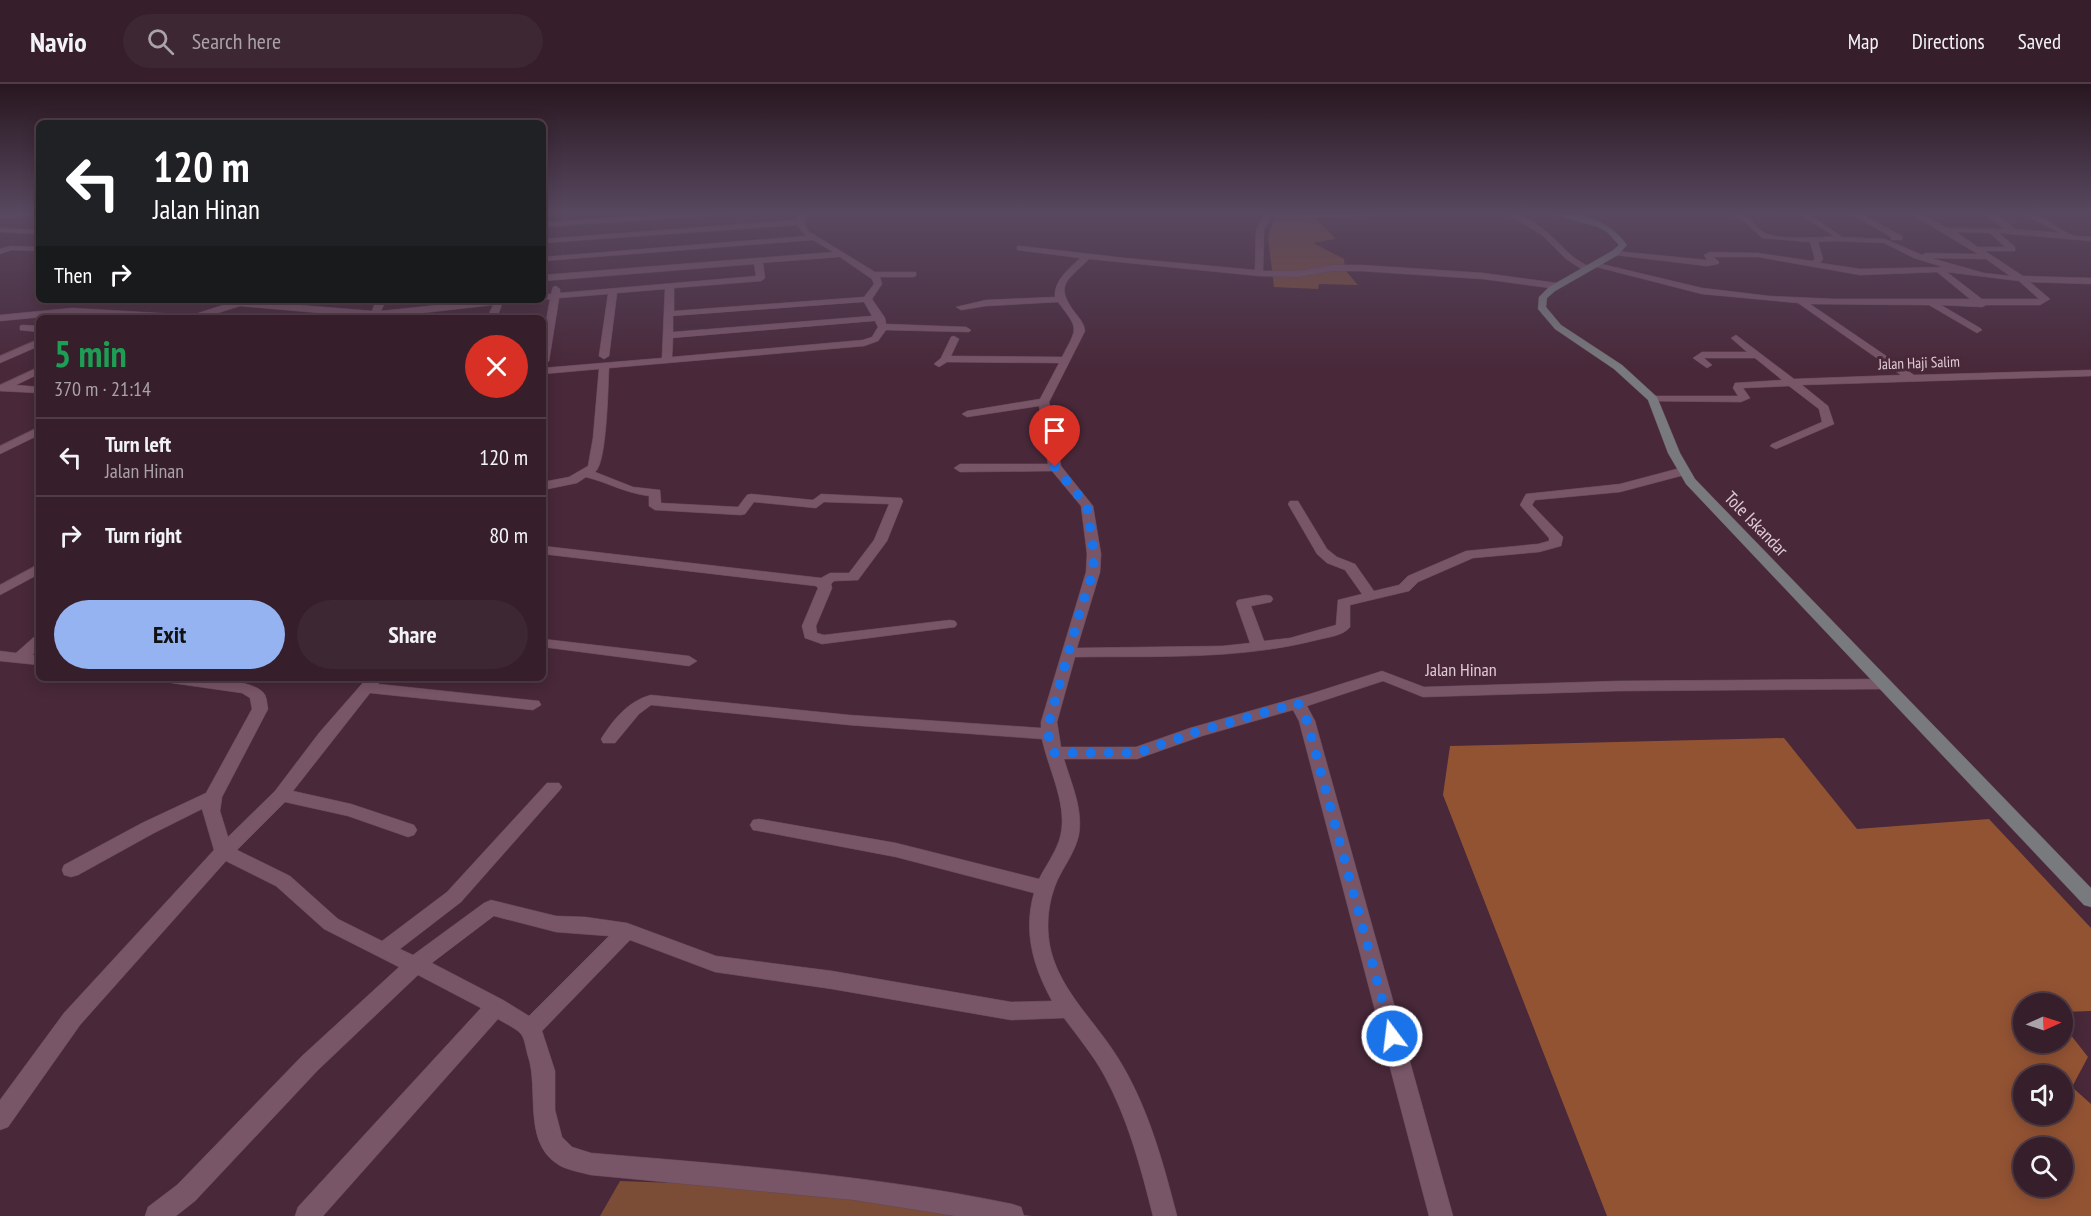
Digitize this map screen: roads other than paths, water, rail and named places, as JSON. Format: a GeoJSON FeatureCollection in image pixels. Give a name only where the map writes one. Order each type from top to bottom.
{"type":"FeatureCollection","features":[{"type":"Feature","properties":{"kind":"main road","name":"Tole Iskandar"},"geometry":{"type":"LineString","coordinates":[[1591,266],[1543,297],[1541,307],[1547,316],[1573,339],[1618,367],[1653,399],[1674,453],[1690,481],[2091,900]]}},
{"type":"Feature","properties":{"kind":"street"},"geometry":{"type":"LineString","coordinates":[[638,265],[638,270]]}},
{"type":"Feature","properties":{"kind":"street"},"geometry":{"type":"LineString","coordinates":[[546,278],[707,265]]}},
{"type":"Feature","properties":{"kind":"street"},"geometry":{"type":"LineString","coordinates":[[758,265],[764,298]]}},
{"type":"Feature","properties":{"kind":"street"},"geometry":{"type":"LineString","coordinates":[[858,265],[874,275],[878,284],[867,299]]}},
{"type":"Feature","properties":{"kind":"street"},"geometry":{"type":"LineString","coordinates":[[1079,265],[1060,285],[1060,299],[1079,324],[1080,331],[1044,402],[1055,467],[1087,506],[1094,554],[1093,572],[1051,711],[1048,734],[1066,794],[1070,833],[1062,856],[1044,888],[1038,927],[1041,950],[1049,975],[1110,1065],[1135,1114],[1153,1167],[1165,1216]]}},
{"type":"Feature","properties":{"kind":"street"},"geometry":{"type":"LineString","coordinates":[[1176,265],[1259,273],[1298,274],[1332,268],[1361,268],[1483,276],[1557,286]]}},
{"type":"Feature","properties":{"kind":"street"},"geometry":{"type":"LineString","coordinates":[[1259,265],[1259,273]]}},
{"type":"Feature","properties":{"kind":"street"},"geometry":{"type":"LineString","coordinates":[[1587,265],[1702,291],[1802,302],[1982,304],[2044,301],[2021,279],[1998,265]]}},
{"type":"Feature","properties":{"kind":"street"},"geometry":{"type":"LineString","coordinates":[[1819,265],[1825,268],[1860,272],[1957,269]]}},
{"type":"Feature","properties":{"kind":"street"},"geometry":{"type":"LineString","coordinates":[[1945,265],[1984,276],[2091,281]]}},
{"type":"Feature","properties":{"kind":"street"},"geometry":{"type":"LineString","coordinates":[[1938,269],[1982,304]]}},
{"type":"Feature","properties":{"kind":"street"},"geometry":{"type":"LineString","coordinates":[[874,275],[913,274]]}},
{"type":"Feature","properties":{"kind":"street"},"geometry":{"type":"LineString","coordinates":[[546,345],[557,277]]}},
{"type":"Feature","properties":{"kind":"street"},"geometry":{"type":"LineString","coordinates":[[546,297],[760,278]]}},
{"type":"Feature","properties":{"kind":"street"},"geometry":{"type":"LineString","coordinates":[[668,354],[670,286]]}},
{"type":"Feature","properties":{"kind":"street"},"geometry":{"type":"LineString","coordinates":[[546,485],[573,480],[594,468],[613,290]]}},
{"type":"Feature","properties":{"kind":"street"},"geometry":{"type":"LineString","coordinates":[[669,314],[764,298],[867,299]]}},
{"type":"Feature","properties":{"kind":"street"},"geometry":{"type":"LineString","coordinates":[[867,299],[882,322]]}},
{"type":"Feature","properties":{"kind":"street"},"geometry":{"type":"LineString","coordinates":[[961,307],[986,303],[1060,299]]}},
{"type":"Feature","properties":{"kind":"street"},"geometry":{"type":"LineString","coordinates":[[1802,302],[1912,378]]}},
{"type":"Feature","properties":{"kind":"street"},"geometry":{"type":"LineString","coordinates":[[202,315],[237,303]]}},
{"type":"Feature","properties":{"kind":"street"},"geometry":{"type":"LineString","coordinates":[[247,303],[320,314],[347,315]]}},
{"type":"Feature","properties":{"kind":"street"},"geometry":{"type":"LineString","coordinates":[[379,315],[436,304],[457,303]]}},
{"type":"Feature","properties":{"kind":"street"},"geometry":{"type":"LineString","coordinates":[[1930,303],[1977,330]]}},
{"type":"Feature","properties":{"kind":"street"},"geometry":{"type":"LineString","coordinates":[[0,318],[43,312],[97,311],[136,315]]}},
{"type":"Feature","properties":{"kind":"street"},"geometry":{"type":"LineString","coordinates":[[90,315],[97,311]]}},
{"type":"Feature","properties":{"kind":"street"},"geometry":{"type":"LineString","coordinates":[[546,361],[604,360],[864,342],[875,339],[882,322]]}},
{"type":"Feature","properties":{"kind":"street"},"geometry":{"type":"LineString","coordinates":[[669,335],[882,322],[966,330]]}},
{"type":"Feature","properties":{"kind":"street"},"geometry":{"type":"LineString","coordinates":[[23,328],[36,329]]}},
{"type":"Feature","properties":{"kind":"street"},"geometry":{"type":"LineString","coordinates":[[1736,338],[1824,408],[1828,424],[1776,446]]}},
{"type":"Feature","properties":{"kind":"street"},"geometry":{"type":"LineString","coordinates":[[954,339],[942,362],[1066,360]]}},
{"type":"Feature","properties":{"kind":"street"},"geometry":{"type":"LineString","coordinates":[[0,360],[36,344]]}},
{"type":"Feature","properties":{"kind":"street"},"geometry":{"type":"LineString","coordinates":[[15,354],[36,355]]}},
{"type":"Feature","properties":{"kind":"street"},"geometry":{"type":"LineString","coordinates":[[1707,365],[1698,358],[1702,355],[1758,355]]}},
{"type":"Feature","properties":{"kind":"street"},"geometry":{"type":"LineString","coordinates":[[546,370],[604,360]]}},
{"type":"Feature","properties":{"kind":"street"},"geometry":{"type":"LineString","coordinates":[[1,388],[36,371]]}},
{"type":"Feature","properties":{"kind":"street","name":"Jalan Haji Salim"},"geometry":{"type":"LineString","coordinates":[[1653,399],[1745,398],[1738,388],[1744,384],[2091,373]]}},
{"type":"Feature","properties":{"kind":"street"},"geometry":{"type":"LineString","coordinates":[[1,388],[36,390]]}},
{"type":"Feature","properties":{"kind":"street"},"geometry":{"type":"LineString","coordinates":[[967,414],[1044,402]]}},
{"type":"Feature","properties":{"kind":"street"},"geometry":{"type":"LineString","coordinates":[[0,451],[36,432]]}},
{"type":"Feature","properties":{"kind":"street"},"geometry":{"type":"LineString","coordinates":[[960,468],[1055,467]]}},
{"type":"Feature","properties":{"kind":"street"},"geometry":{"type":"LineString","coordinates":[[1069,653],[1223,651],[1259,647],[1337,630],[1342,627],[1343,603],[1404,588],[1413,579],[1446,562],[1471,555],[1539,549],[1556,543],[1556,537],[1526,505],[1530,497],[1620,488],[1684,471]]}},
{"type":"Feature","properties":{"kind":"street"},"geometry":{"type":"LineString","coordinates":[[586,474],[604,478],[630,490],[656,493],[655,506],[741,511],[751,498],[816,504],[821,498],[897,501],[880,541],[853,577],[830,577],[824,584],[825,588],[809,626],[810,635],[822,640],[950,624]]}},
{"type":"Feature","properties":{"kind":"street"},"geometry":{"type":"LineString","coordinates":[[1294,504],[1322,552],[1332,560],[1350,567],[1370,596]]}},
{"type":"Feature","properties":{"kind":"street"},"geometry":{"type":"LineString","coordinates":[[546,550],[824,584]]}},
{"type":"Feature","properties":{"kind":"street"},"geometry":{"type":"LineString","coordinates":[[0,591],[36,570]]}},
{"type":"Feature","properties":{"kind":"street"},"geometry":{"type":"LineString","coordinates":[[1259,647],[1243,603],[1266,599]]}},
{"type":"Feature","properties":{"kind":"street"},"geometry":{"type":"LineString","coordinates":[[19,658],[36,643]]}},
{"type":"Feature","properties":{"kind":"street"},"geometry":{"type":"LineString","coordinates":[[546,643],[689,661]]}},
{"type":"Feature","properties":{"kind":"street"},"geometry":{"type":"LineString","coordinates":[[0,656],[36,660]]}},
{"type":"Feature","properties":{"kind":"street","name":"Jalan Hinan"},"geometry":{"type":"LineString","coordinates":[[1054,753],[1137,753],[1196,732],[1382,676],[1392,677],[1408,688],[1423,692],[1618,686],[1884,684]]}},
{"type":"Feature","properties":{"kind":"street"},"geometry":{"type":"LineString","coordinates":[[192,681],[246,689],[258,696],[260,709],[213,797],[211,811],[224,852],[283,881],[331,924],[383,951],[417,963],[496,1006],[530,1029],[544,1071],[544,1110],[552,1143],[565,1156],[591,1164],[854,1188],[946,1202],[1012,1216]]}},
{"type":"Feature","properties":{"kind":"street"},"geometry":{"type":"LineString","coordinates":[[0,1119],[72,1019],[156,924],[281,795],[370,683],[533,705]]}},
{"type":"Feature","properties":{"kind":"street"},"geometry":{"type":"LineString","coordinates":[[609,739],[637,705],[651,700],[780,715],[1048,734]]}},
{"type":"Feature","properties":{"kind":"street"},"geometry":{"type":"LineString","coordinates":[[1298,703],[1307,721],[1441,1216]]}},
{"type":"Feature","properties":{"kind":"street"},"geometry":{"type":"LineString","coordinates":[[383,951],[454,897],[553,787]]}},
{"type":"Feature","properties":{"kind":"street"},"geometry":{"type":"LineString","coordinates":[[281,795],[351,810],[408,830]]}},
{"type":"Feature","properties":{"kind":"street"},"geometry":{"type":"LineString","coordinates":[[72,870],[148,828],[213,797]]}},
{"type":"Feature","properties":{"kind":"street"},"geometry":{"type":"LineString","coordinates":[[759,825],[896,850],[1044,888]]}},
{"type":"Feature","properties":{"kind":"street"},"geometry":{"type":"LineString","coordinates":[[158,1216],[186,1193],[310,1062],[417,963],[491,908],[556,924],[605,927],[627,932],[715,964],[832,980],[1011,1011],[1070,1009]]}},
{"type":"Feature","properties":{"kind":"street"},"geometry":{"type":"LineString","coordinates":[[530,1029],[627,932]]}},
{"type":"Feature","properties":{"kind":"street"},"geometry":{"type":"LineString","coordinates":[[307,1216],[496,1006]]}}]}
